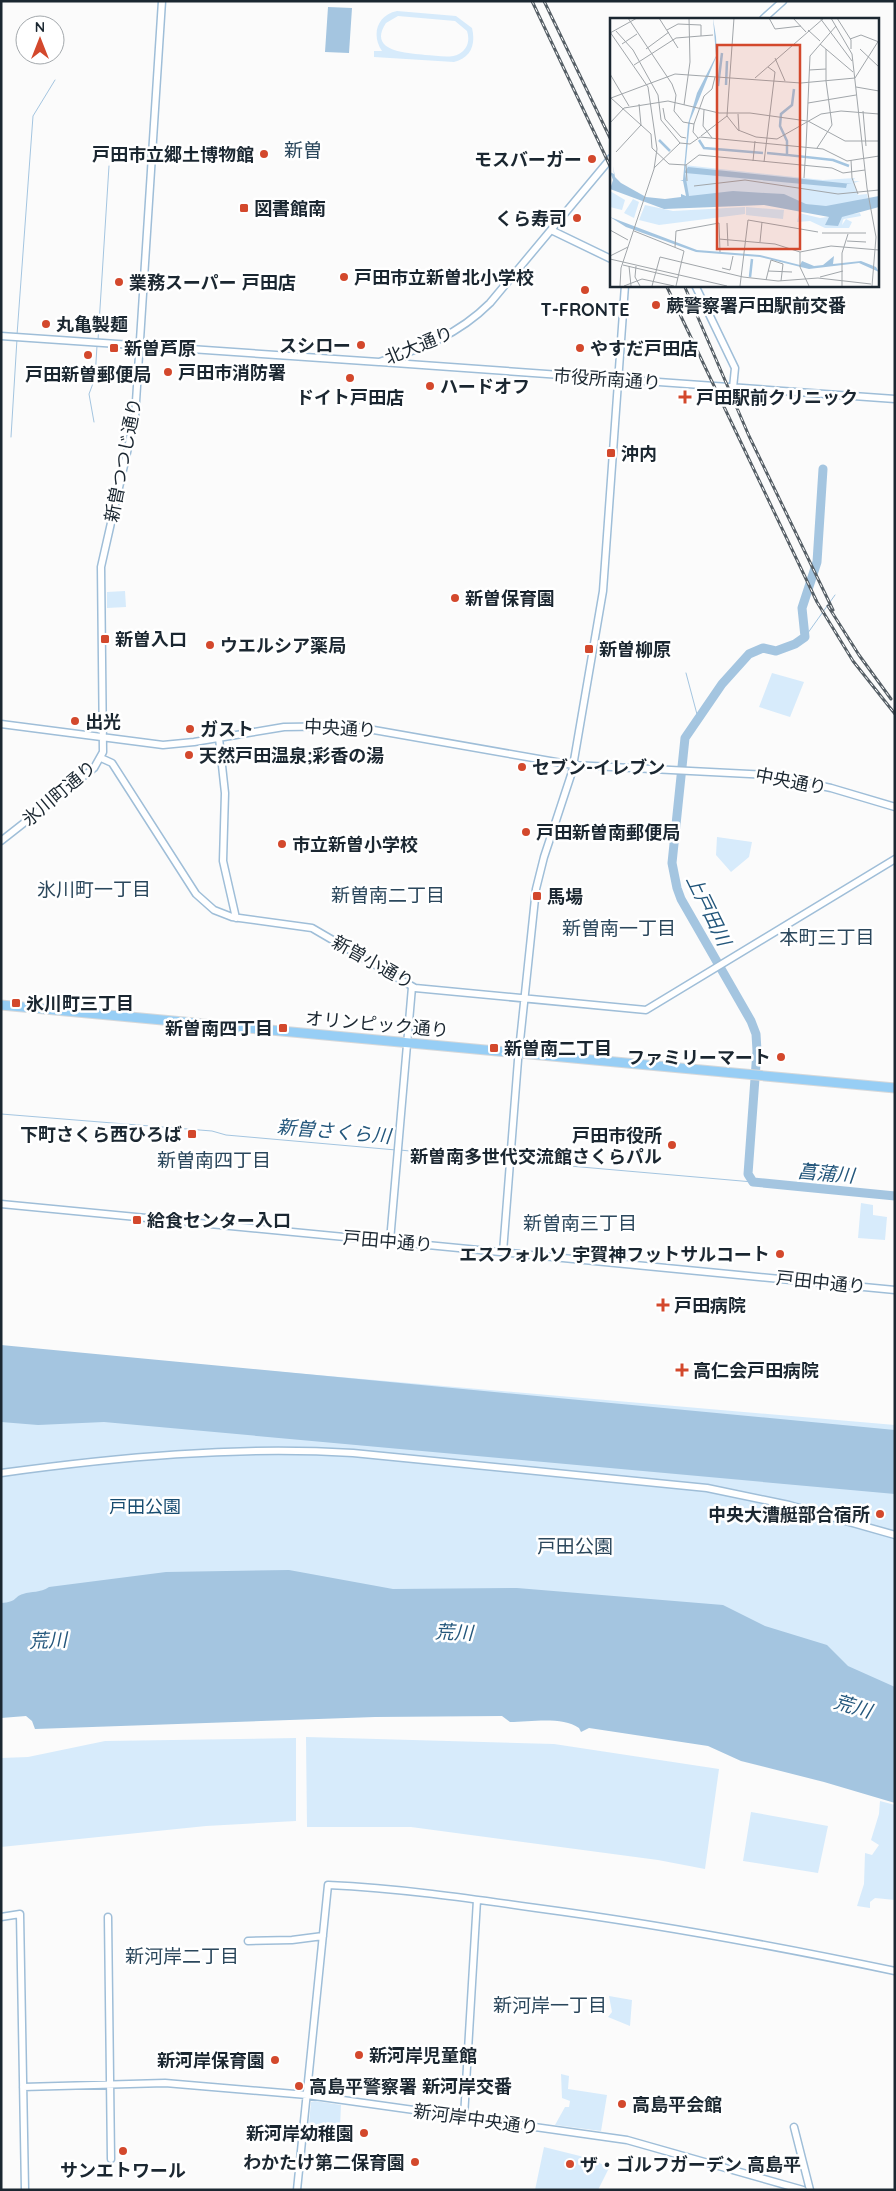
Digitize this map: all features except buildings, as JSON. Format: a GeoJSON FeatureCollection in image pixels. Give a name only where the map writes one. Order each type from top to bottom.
{"type":"FeatureCollection","features":[{"type":"Feature","properties":{"kind":"main road","name":"オリンピック通り"},"geometry":{"type":"LineString","coordinates":[[1,1005],[895,1088]]}},
{"type":"Feature","properties":{"kind":"street","name":"新曽つつじ通り"},"geometry":{"type":"LineString","coordinates":[[104,738],[102,567],[135,417],[162,1]]}},
{"type":"Feature","properties":{"kind":"street"},"geometry":{"type":"LineString","coordinates":[[764,18],[783,1]]}},
{"type":"Feature","properties":{"kind":"street","name":"北大通り"},"geometry":{"type":"LineString","coordinates":[[1,336],[378,362],[438,341],[469,322],[490,303],[610,159]]}},
{"type":"Feature","properties":{"kind":"street"},"geometry":{"type":"LineString","coordinates":[[551,230],[610,259]]}},
{"type":"Feature","properties":{"kind":"street"},"geometry":{"type":"LineString","coordinates":[[502,1252],[519,1053],[536,889],[544,856],[573,765],[603,591],[625,286]]}},
{"type":"Feature","properties":{"kind":"street"},"geometry":{"type":"LineString","coordinates":[[695,286],[735,368],[733,388]]}},
{"type":"Feature","properties":{"kind":"street","name":"市役所南通り"},"geometry":{"type":"LineString","coordinates":[[378,362],[448,369],[895,399]]}},
{"type":"Feature","properties":{"kind":"street","name":"中央通り"},"geometry":{"type":"LineString","coordinates":[[1,724],[163,744],[219,738],[284,727],[351,726],[573,765],[740,772],[778,776],[831,788],[895,807]]}},
{"type":"Feature","properties":{"kind":"street","name":"氷川町通り"},"geometry":{"type":"LineString","coordinates":[[1,840],[94,768],[101,758],[104,738]]}},
{"type":"Feature","properties":{"kind":"street"},"geometry":{"type":"LineString","coordinates":[[219,738],[225,794],[223,861],[236,918]]}},
{"type":"Feature","properties":{"kind":"street","name":"新曽小通り"},"geometry":{"type":"LineString","coordinates":[[101,758],[112,763],[196,894],[214,910],[236,918],[312,928],[412,987],[646,1010],[895,859]]}},
{"type":"Feature","properties":{"kind":"street"},"geometry":{"type":"LineString","coordinates":[[390,1241],[412,987]]}},
{"type":"Feature","properties":{"kind":"street","name":"戸田中通り"},"geometry":{"type":"LineString","coordinates":[[1,1204],[895,1290]]}},
{"type":"Feature","properties":{"kind":"street"},"geometry":{"type":"LineString","coordinates":[[1,1473],[57,1465],[205,1451],[303,1450],[353,1453],[707,1488],[789,1505],[895,1535]]}},
{"type":"Feature","properties":{"kind":"street"},"geometry":{"type":"LineString","coordinates":[[297,2190],[328,1885],[477,1900],[635,1922],[895,1971]]}},
{"type":"Feature","properties":{"kind":"street"},"geometry":{"type":"LineString","coordinates":[[464,2117],[477,1900]]}},
{"type":"Feature","properties":{"kind":"street"},"geometry":{"type":"LineString","coordinates":[[1,1917],[20,1914],[25,2190]]}},
{"type":"Feature","properties":{"kind":"street"},"geometry":{"type":"LineString","coordinates":[[108,1917],[111,2159]]}},
{"type":"Feature","properties":{"kind":"street"},"geometry":{"type":"LineString","coordinates":[[248,1941],[292,1940],[323,1936]]}},
{"type":"Feature","properties":{"kind":"street","name":"新河岸中央通り"},"geometry":{"type":"LineString","coordinates":[[23,2087],[165,2083],[306,2094],[627,2140],[803,2190]]}},
{"type":"Feature","properties":{"kind":"street"},"geometry":{"type":"LineString","coordinates":[[794,2127],[810,2190]]}},
{"type":"Feature","properties":{"kind":"green space"},"geometry":{"type":"Polygon","coordinates":[[[397,11],[456,16],[472,28],[473,45],[471,50],[465,57],[454,62],[374,57],[374,51],[382,51],[377,39],[378,27],[381,21],[390,13],[397,11]],[[398,16],[386,23],[381,33],[382,40],[385,45],[400,52],[442,56],[459,54],[464,50],[468,38],[467,31],[455,21],[398,16]]]}},
{"type":"Feature","properties":{"kind":"green space"},"geometry":{"type":"Polygon","coordinates":[[[125,591],[126,607],[107,608],[107,592],[125,591]]]}},
{"type":"Feature","properties":{"kind":"green space"},"geometry":{"type":"Polygon","coordinates":[[[772,673],[804,682],[790,717],[759,707],[772,673]]]}},
{"type":"Feature","properties":{"kind":"green space"},"geometry":{"type":"Polygon","coordinates":[[[717,837],[752,842],[749,857],[731,872],[716,855],[717,837]]]}},
{"type":"Feature","properties":{"kind":"green space"},"geometry":{"type":"Polygon","coordinates":[[[861,1203],[873,1205],[873,1215],[887,1217],[885,1240],[858,1238],[861,1203]]]}},
{"type":"Feature","properties":{"kind":"green space","name":"戸田公園"},"geometry":{"type":"Polygon","coordinates":[[[1,1350],[271,1371],[895,1425],[895,1734],[1,1655],[1,1350]]]}},
{"type":"Feature","properties":{"kind":"green space"},"geometry":{"type":"Polygon","coordinates":[[[306,1737],[554,1744],[719,1769],[705,1869],[658,1860],[411,1827],[307,1827],[306,1737]]]}},
{"type":"Feature","properties":{"kind":"green space"},"geometry":{"type":"Polygon","coordinates":[[[296,1738],[296,1821],[206,1826],[1,1847],[1,1758],[28,1757],[105,1741],[296,1738]]]}},
{"type":"Feature","properties":{"kind":"green space"},"geometry":{"type":"Polygon","coordinates":[[[880,1801],[895,1805],[895,1900],[875,1898],[870,1902],[870,1908],[857,1906],[864,1884],[865,1853],[872,1855],[879,1845],[871,1840],[879,1814],[880,1801]]]}},
{"type":"Feature","properties":{"kind":"green space"},"geometry":{"type":"Polygon","coordinates":[[[751,1812],[828,1826],[818,1873],[743,1861],[751,1812]]]}},
{"type":"Feature","properties":{"kind":"green space"},"geometry":{"type":"Polygon","coordinates":[[[609,1996],[632,2000],[630,2026],[608,2017],[612,2012],[609,1996]]]}},
{"type":"Feature","properties":{"kind":"green space"},"geometry":{"type":"Polygon","coordinates":[[[561,2074],[569,2076],[568,2089],[607,2095],[601,2131],[555,2125],[565,2107],[569,2107],[570,2101],[562,2098],[561,2074]]]}},
{"type":"Feature","properties":{"kind":"green space"},"geometry":{"type":"Polygon","coordinates":[[[311,2102],[341,2105],[340,2127],[309,2124],[311,2102]]]}},
{"type":"Feature","properties":{"kind":"green space","name":"ザ・ゴルフガーデン 高島平"},"geometry":{"type":"Polygon","coordinates":[[[544,2147],[592,2159],[609,2168],[598,2190],[535,2190],[544,2147]]]}},
{"type":"Feature","properties":{"kind":"water"},"geometry":{"type":"Polygon","coordinates":[[[328,7],[352,8],[349,53],[325,52],[328,7]]]}},
{"type":"Feature","properties":{"kind":"water"},"geometry":{"type":"Polygon","coordinates":[[[1,1345],[895,1430],[895,1494],[104,1422],[38,1425],[1,1422],[1,1345]]]}},
{"type":"Feature","properties":{"kind":"water","name":"荒川"},"geometry":{"type":"Polygon","coordinates":[[[289,1570],[393,1589],[517,1588],[723,1605],[765,1626],[827,1645],[848,1666],[895,1687],[895,1803],[824,1782],[741,1761],[708,1746],[589,1728],[581,1732],[579,1728],[572,1724],[555,1721],[510,1722],[502,1716],[375,1717],[35,1729],[32,1721],[26,1716],[1,1718],[1,1603],[13,1601],[20,1595],[49,1587],[166,1572],[289,1570]]]}},
{"type":"Feature","properties":{"kind":"waterway"},"geometry":{"type":"LineString","coordinates":[[17,335],[33,116],[55,80]]}},
{"type":"Feature","properties":{"kind":"waterway"},"geometry":{"type":"LineString","coordinates":[[98,340],[109,166]]}},
{"type":"Feature","properties":{"kind":"waterway"},"geometry":{"type":"LineString","coordinates":[[11,437],[17,339]]}},
{"type":"Feature","properties":{"kind":"waterway"},"geometry":{"type":"LineString","coordinates":[[94,422],[89,394],[95,378],[97,346]]}},
{"type":"Feature","properties":{"kind":"waterway","name":"上戸田川"},"geometry":{"type":"LineString","coordinates":[[823,469],[817,562],[802,608],[805,637],[795,644],[776,651],[763,648],[749,654],[722,684],[685,738],[672,863],[681,899],[751,1021],[756,1034],[757,1051],[748,1174],[753,1182],[895,1196]]}},
{"type":"Feature","properties":{"kind":"waterway","name":"上戸田川"},"geometry":{"type":"LineString","coordinates":[[805,637],[835,595]]}},
{"type":"Feature","properties":{"kind":"waterway"},"geometry":{"type":"LineString","coordinates":[[686,673],[698,718]]}},
{"type":"Feature","properties":{"kind":"waterway","name":"新曽さくら川"},"geometry":{"type":"LineString","coordinates":[[1,1114],[212,1131],[226,1135],[396,1150]]}},
{"type":"Feature","properties":{"kind":"waterway","name":"新曽さくら川"},"geometry":{"type":"LineString","coordinates":[[400,1150],[508,1161]]}},
{"type":"Feature","properties":{"kind":"waterway","name":"新曽さくら川"},"geometry":{"type":"LineString","coordinates":[[512,1161],[753,1182]]}},
{"type":"Feature","properties":{"kind":"railway"},"geometry":{"type":"LineString","coordinates":[[532,1],[610,166]]}},
{"type":"Feature","properties":{"kind":"railway"},"geometry":{"type":"LineString","coordinates":[[544,1],[610,138]]}},
{"type":"Feature","properties":{"kind":"railway"},"geometry":{"type":"LineString","coordinates":[[666,286],[817,602],[853,661],[895,714]]}},
{"type":"Feature","properties":{"kind":"railway"},"geometry":{"type":"LineString","coordinates":[[684,286],[749,436],[833,610]]}},
{"type":"Feature","properties":{"kind":"railway"},"geometry":{"type":"LineString","coordinates":[[828,606],[859,655],[891,699]]}},
{"type":"Feature","properties":{"kind":"place","name":"戸田市立郷土博物館"},"geometry":{"type":"Point","coordinates":[264,154]}},
{"type":"Feature","properties":{"kind":"place","name":"モスバーガー"},"geometry":{"type":"Point","coordinates":[592,159]}},
{"type":"Feature","properties":{"kind":"place","name":"図書館南"},"geometry":{"type":"Point","coordinates":[244,208]}},
{"type":"Feature","properties":{"kind":"place","name":"くら寿司"},"geometry":{"type":"Point","coordinates":[577,218]}},
{"type":"Feature","properties":{"kind":"place","name":"戸田市立新曽北小学校"},"geometry":{"type":"Point","coordinates":[344,277]}},
{"type":"Feature","properties":{"kind":"place","name":"業務スーパー 戸田店"},"geometry":{"type":"Point","coordinates":[119,282]}},
{"type":"Feature","properties":{"kind":"place","name":"T-FRONTE"},"geometry":{"type":"Point","coordinates":[585,290]}},
{"type":"Feature","properties":{"kind":"place","name":"蕨警察署戸田駅前交番"},"geometry":{"type":"Point","coordinates":[656,305]}},
{"type":"Feature","properties":{"kind":"place","name":"丸亀製麺"},"geometry":{"type":"Point","coordinates":[46,324]}},
{"type":"Feature","properties":{"kind":"place","name":"スシロー"},"geometry":{"type":"Point","coordinates":[361,345]}},
{"type":"Feature","properties":{"kind":"place","name":"新曽芦原"},"geometry":{"type":"Point","coordinates":[114,348]}},
{"type":"Feature","properties":{"kind":"place","name":"やすだ戸田店"},"geometry":{"type":"Point","coordinates":[580,348]}},
{"type":"Feature","properties":{"kind":"place","name":"戸田新曽郵便局"},"geometry":{"type":"Point","coordinates":[88,355]}},
{"type":"Feature","properties":{"kind":"place","name":"戸田市消防署"},"geometry":{"type":"Point","coordinates":[168,372]}},
{"type":"Feature","properties":{"kind":"place","name":"ドイト戸田店"},"geometry":{"type":"Point","coordinates":[350,378]}},
{"type":"Feature","properties":{"kind":"place","name":"ハードオフ"},"geometry":{"type":"Point","coordinates":[430,386]}},
{"type":"Feature","properties":{"kind":"place","name":"戸田駅前クリニック"},"geometry":{"type":"Point","coordinates":[685,397]}},
{"type":"Feature","properties":{"kind":"place","name":"沖内"},"geometry":{"type":"Point","coordinates":[611,453]}},
{"type":"Feature","properties":{"kind":"place","name":"新曽保育園"},"geometry":{"type":"Point","coordinates":[455,598]}},
{"type":"Feature","properties":{"kind":"place","name":"新曽入口"},"geometry":{"type":"Point","coordinates":[105,639]}},
{"type":"Feature","properties":{"kind":"place","name":"ウエルシア薬局"},"geometry":{"type":"Point","coordinates":[210,645]}},
{"type":"Feature","properties":{"kind":"place","name":"新曽柳原"},"geometry":{"type":"Point","coordinates":[589,649]}},
{"type":"Feature","properties":{"kind":"place","name":"出光"},"geometry":{"type":"Point","coordinates":[75,721]}},
{"type":"Feature","properties":{"kind":"place","name":"ガスト"},"geometry":{"type":"Point","coordinates":[190,729]}},
{"type":"Feature","properties":{"kind":"place","name":"天然戸田温泉;彩香の湯"},"geometry":{"type":"Point","coordinates":[189,755]}},
{"type":"Feature","properties":{"kind":"place","name":"セブン-イレブン"},"geometry":{"type":"Point","coordinates":[522,767]}},
{"type":"Feature","properties":{"kind":"place","name":"戸田新曽南郵便局"},"geometry":{"type":"Point","coordinates":[526,832]}},
{"type":"Feature","properties":{"kind":"place","name":"市立新曽小学校"},"geometry":{"type":"Point","coordinates":[282,844]}},
{"type":"Feature","properties":{"kind":"place","name":"馬場"},"geometry":{"type":"Point","coordinates":[537,896]}},
{"type":"Feature","properties":{"kind":"place","name":"氷川町三丁目"},"geometry":{"type":"Point","coordinates":[16,1003]}},
{"type":"Feature","properties":{"kind":"place","name":"新曽南四丁目"},"geometry":{"type":"Point","coordinates":[283,1028]}},
{"type":"Feature","properties":{"kind":"place","name":"新曽南二丁目"},"geometry":{"type":"Point","coordinates":[494,1048]}},
{"type":"Feature","properties":{"kind":"place","name":"ファミリーマート"},"geometry":{"type":"Point","coordinates":[781,1057]}},
{"type":"Feature","properties":{"kind":"place","name":"下町さくら西ひろば"},"geometry":{"type":"Point","coordinates":[192,1134]}},
{"type":"Feature","properties":{"kind":"place","name":"戸田市役所 新曽南多世代交流館さくらパル"},"geometry":{"type":"Point","coordinates":[672,1145]}},
{"type":"Feature","properties":{"kind":"place","name":"給食センター入口"},"geometry":{"type":"Point","coordinates":[137,1220]}},
{"type":"Feature","properties":{"kind":"place","name":"エスフォルソ 宇賀神フットサルコート"},"geometry":{"type":"Point","coordinates":[780,1254]}},
{"type":"Feature","properties":{"kind":"place","name":"戸田病院"},"geometry":{"type":"Point","coordinates":[663,1305]}},
{"type":"Feature","properties":{"kind":"place","name":"高仁会戸田病院"},"geometry":{"type":"Point","coordinates":[682,1370]}},
{"type":"Feature","properties":{"kind":"place","name":"中央大漕艇部合宿所"},"geometry":{"type":"Point","coordinates":[880,1514]}},
{"type":"Feature","properties":{"kind":"place","name":"新河岸児童館"},"geometry":{"type":"Point","coordinates":[359,2055]}},
{"type":"Feature","properties":{"kind":"place","name":"新河岸保育園"},"geometry":{"type":"Point","coordinates":[275,2060]}},
{"type":"Feature","properties":{"kind":"place","name":"高島平警察署 新河岸交番"},"geometry":{"type":"Point","coordinates":[299,2086]}},
{"type":"Feature","properties":{"kind":"place","name":"高島平会館"},"geometry":{"type":"Point","coordinates":[622,2104]}},
{"type":"Feature","properties":{"kind":"place","name":"新河岸幼稚園"},"geometry":{"type":"Point","coordinates":[364,2133]}},
{"type":"Feature","properties":{"kind":"place","name":"サンエトワール"},"geometry":{"type":"Point","coordinates":[123,2151]}},
{"type":"Feature","properties":{"kind":"place","name":"わかたけ第二保育園"},"geometry":{"type":"Point","coordinates":[415,2162]}},
{"type":"Feature","properties":{"kind":"place","name":"ザ・ゴルフガーデン 高島平"},"geometry":{"type":"Point","coordinates":[570,2164]}},
{"type":"Feature","properties":{"kind":"district","name":"新曽"},"geometry":{"type":"Point","coordinates":[303,150]}},
{"type":"Feature","properties":{"kind":"district","name":"氷川町一丁目"},"geometry":{"type":"Point","coordinates":[94,889]}},
{"type":"Feature","properties":{"kind":"district","name":"新曽南二丁目"},"geometry":{"type":"Point","coordinates":[388,895]}},
{"type":"Feature","properties":{"kind":"district","name":"新曽南一丁目"},"geometry":{"type":"Point","coordinates":[619,928]}},
{"type":"Feature","properties":{"kind":"district","name":"本町三丁目"},"geometry":{"type":"Point","coordinates":[827,937]}},
{"type":"Feature","properties":{"kind":"district","name":"新曽南四丁目"},"geometry":{"type":"Point","coordinates":[214,1160]}},
{"type":"Feature","properties":{"kind":"district","name":"新曽南三丁目"},"geometry":{"type":"Point","coordinates":[580,1223]}},
{"type":"Feature","properties":{"kind":"district","name":"戸田公園"},"geometry":{"type":"Point","coordinates":[575,1546]}},
{"type":"Feature","properties":{"kind":"district","name":"新河岸二丁目"},"geometry":{"type":"Point","coordinates":[182,1956]}},
{"type":"Feature","properties":{"kind":"district","name":"新河岸一丁目"},"geometry":{"type":"Point","coordinates":[550,2005]}},
{"type":"Feature","properties":{"kind":"water label","name":"菖蒲川"},"geometry":{"type":"Point","coordinates":[826,1173]}}]}
